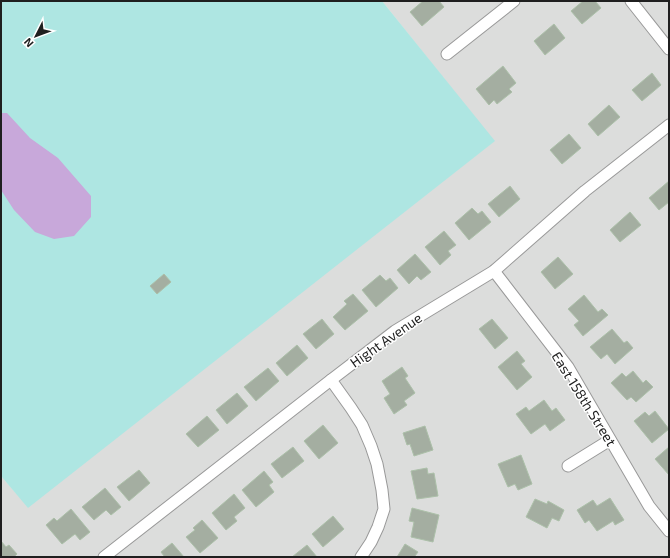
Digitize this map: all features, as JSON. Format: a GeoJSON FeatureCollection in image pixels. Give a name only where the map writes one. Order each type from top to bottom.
{"type":"FeatureCollection","features":[{"type":"Feature","properties":{"kind":"street"},"geometry":{"type":"LineString","coordinates":[[447,54],[514,1]]}},
{"type":"Feature","properties":{"kind":"street"},"geometry":{"type":"LineString","coordinates":[[631,1],[669,49]]}},
{"type":"Feature","properties":{"kind":"street","name":"Hight Avenue"},"geometry":{"type":"LineString","coordinates":[[104,557],[395,331],[494,272],[586,191],[669,125]]}},
{"type":"Feature","properties":{"kind":"street","name":"East 158th Street"},"geometry":{"type":"LineString","coordinates":[[494,272],[568,367],[649,506],[669,531]]}},
{"type":"Feature","properties":{"kind":"street"},"geometry":{"type":"LineString","coordinates":[[331,380],[362,425],[377,464],[382,490],[384,509],[371,542],[361,557]]}},
{"type":"Feature","properties":{"kind":"street"},"geometry":{"type":"LineString","coordinates":[[568,466],[610,440]]}},
{"type":"Feature","properties":{"kind":"shaded area"},"geometry":{"type":"Polygon","coordinates":[[[1,1],[382,1],[495,141],[28,508],[1,476],[1,1]]]}},
{"type":"Feature","properties":{"kind":"shaded area"},"geometry":{"type":"Polygon","coordinates":[[[382,1],[669,1],[669,557],[1,557],[1,476],[28,507],[494,141],[382,1]]]}},
{"type":"Feature","properties":{"kind":"shaded area"},"geometry":{"type":"Polygon","coordinates":[[[1,113],[7,113],[30,138],[58,158],[91,196],[91,217],[74,236],[54,239],[35,232],[14,210],[1,190],[1,113]]]}},
{"type":"Feature","properties":{"kind":"building"},"geometry":{"type":"Polygon","coordinates":[[[423,1],[439,1],[444,7],[422,26],[410,12],[423,1]]]}},
{"type":"Feature","properties":{"kind":"building"},"geometry":{"type":"Polygon","coordinates":[[[583,1],[595,1],[601,8],[582,24],[571,11],[583,1]]]}},
{"type":"Feature","properties":{"kind":"building"},"geometry":{"type":"Polygon","coordinates":[[[554,24],[565,38],[545,55],[534,41],[554,24]]]}},
{"type":"Feature","properties":{"kind":"building"},"geometry":{"type":"Polygon","coordinates":[[[503,66],[516,83],[509,89],[512,92],[497,104],[494,100],[489,105],[476,89],[503,66]]]}},
{"type":"Feature","properties":{"kind":"building"},"geometry":{"type":"Polygon","coordinates":[[[652,73],[661,85],[642,101],[632,90],[652,73]]]}},
{"type":"Feature","properties":{"kind":"building"},"geometry":{"type":"Polygon","coordinates":[[[609,105],[620,117],[598,136],[588,124],[609,105]]]}},
{"type":"Feature","properties":{"kind":"building"},"geometry":{"type":"Polygon","coordinates":[[[569,134],[581,148],[562,164],[550,150],[569,134]]]}},
{"type":"Feature","properties":{"kind":"building"},"geometry":{"type":"Polygon","coordinates":[[[669,181],[669,202],[659,210],[649,198],[669,181]]]}},
{"type":"Feature","properties":{"kind":"building"},"geometry":{"type":"Polygon","coordinates":[[[510,186],[520,199],[499,217],[488,204],[510,186]]]}},
{"type":"Feature","properties":{"kind":"building"},"geometry":{"type":"Polygon","coordinates":[[[472,208],[478,214],[482,211],[491,222],[469,240],[455,223],[472,208]]]}},
{"type":"Feature","properties":{"kind":"building"},"geometry":{"type":"Polygon","coordinates":[[[630,212],[641,225],[620,242],[610,230],[630,212]]]}},
{"type":"Feature","properties":{"kind":"building"},"geometry":{"type":"Polygon","coordinates":[[[444,231],[456,245],[448,251],[451,255],[440,265],[425,247],[444,231]]]}},
{"type":"Feature","properties":{"kind":"building"},"geometry":{"type":"Polygon","coordinates":[[[415,254],[431,272],[421,280],[417,276],[409,284],[397,270],[415,254]]]}},
{"type":"Feature","properties":{"kind":"building"},"geometry":{"type":"Polygon","coordinates":[[[558,257],[573,274],[555,289],[541,272],[558,257]]]}},
{"type":"Feature","properties":{"kind":"building"},"geometry":{"type":"Polygon","coordinates":[[[164,274],[171,282],[157,294],[150,286],[164,274]]]}},
{"type":"Feature","properties":{"kind":"building"},"geometry":{"type":"Polygon","coordinates":[[[380,275],[386,281],[390,278],[398,288],[376,307],[362,290],[380,275]]]}},
{"type":"Feature","properties":{"kind":"building"},"geometry":{"type":"Polygon","coordinates":[[[353,294],[368,311],[345,330],[333,317],[347,304],[344,301],[353,294]]]}},
{"type":"Feature","properties":{"kind":"building"},"geometry":{"type":"Polygon","coordinates":[[[584,295],[598,312],[602,309],[608,315],[583,336],[574,325],[579,321],[568,309],[584,295]]]}},
{"type":"Feature","properties":{"kind":"building"},"geometry":{"type":"Polygon","coordinates":[[[322,319],[334,334],[316,349],[303,334],[322,319]]]}},
{"type":"Feature","properties":{"kind":"building"},"geometry":{"type":"Polygon","coordinates":[[[492,319],[508,338],[495,349],[479,329],[492,319]]]}},
{"type":"Feature","properties":{"kind":"building"},"geometry":{"type":"Polygon","coordinates":[[[612,329],[624,343],[627,341],[633,348],[615,364],[607,354],[601,359],[590,347],[612,329]]]}},
{"type":"Feature","properties":{"kind":"building"},"geometry":{"type":"Polygon","coordinates":[[[297,345],[308,358],[287,376],[276,363],[297,345]]]}},
{"type":"Feature","properties":{"kind":"building"},"geometry":{"type":"Polygon","coordinates":[[[517,351],[525,361],[521,364],[532,377],[517,390],[498,367],[517,351]]]}},
{"type":"Feature","properties":{"kind":"building"},"geometry":{"type":"Polygon","coordinates":[[[402,367],[408,376],[405,378],[415,393],[404,401],[407,405],[394,414],[384,398],[390,394],[382,381],[402,367]]]}},
{"type":"Feature","properties":{"kind":"building"},"geometry":{"type":"Polygon","coordinates":[[[268,368],[279,381],[256,401],[244,387],[268,368]]]}},
{"type":"Feature","properties":{"kind":"building"},"geometry":{"type":"Polygon","coordinates":[[[633,371],[643,383],[646,380],[653,387],[636,402],[631,397],[627,400],[611,383],[622,373],[626,377],[633,371]]]}},
{"type":"Feature","properties":{"kind":"building"},"geometry":{"type":"Polygon","coordinates":[[[237,393],[248,406],[227,424],[216,410],[237,393]]]}},
{"type":"Feature","properties":{"kind":"building"},"geometry":{"type":"Polygon","coordinates":[[[544,400],[552,411],[556,408],[565,420],[550,431],[545,424],[531,434],[516,414],[526,407],[529,411],[544,400]]]}},
{"type":"Feature","properties":{"kind":"building"},"geometry":{"type":"Polygon","coordinates":[[[655,411],[669,429],[652,443],[634,421],[645,412],[649,416],[655,411]]]}},
{"type":"Feature","properties":{"kind":"building"},"geometry":{"type":"Polygon","coordinates":[[[207,416],[219,430],[198,447],[186,434],[207,416]]]}},
{"type":"Feature","properties":{"kind":"building"},"geometry":{"type":"Polygon","coordinates":[[[323,425],[338,443],[319,459],[304,441],[323,425]]]}},
{"type":"Feature","properties":{"kind":"building"},"geometry":{"type":"Polygon","coordinates":[[[425,426],[433,450],[414,456],[410,444],[407,445],[403,433],[425,426]]]}},
{"type":"Feature","properties":{"kind":"building"},"geometry":{"type":"Polygon","coordinates":[[[293,447],[304,461],[282,478],[271,464],[293,447]]]}},
{"type":"Feature","properties":{"kind":"building"},"geometry":{"type":"Polygon","coordinates":[[[669,447],[669,475],[655,459],[669,447]]]}},
{"type":"Feature","properties":{"kind":"building"},"geometry":{"type":"Polygon","coordinates":[[[521,455],[532,484],[518,490],[515,484],[508,487],[498,464],[521,455]]]}},
{"type":"Feature","properties":{"kind":"building"},"geometry":{"type":"Polygon","coordinates":[[[427,468],[428,474],[434,473],[438,496],[417,499],[411,471],[427,468]]]}},
{"type":"Feature","properties":{"kind":"building"},"geometry":{"type":"Polygon","coordinates":[[[139,470],[150,483],[129,501],[117,487],[139,470]]]}},
{"type":"Feature","properties":{"kind":"building"},"geometry":{"type":"Polygon","coordinates":[[[264,471],[273,482],[269,485],[274,492],[256,507],[242,490],[264,471]]]}},
{"type":"Feature","properties":{"kind":"building"},"geometry":{"type":"Polygon","coordinates":[[[105,488],[121,507],[111,515],[106,510],[94,520],[82,507],[105,488]]]}},
{"type":"Feature","properties":{"kind":"building"},"geometry":{"type":"Polygon","coordinates":[[[234,494],[245,508],[234,517],[237,521],[226,530],[212,513],[234,494]]]}},
{"type":"Feature","properties":{"kind":"building"},"geometry":{"type":"Polygon","coordinates":[[[610,498],[624,520],[615,525],[613,521],[597,531],[589,520],[585,523],[577,510],[593,500],[597,506],[610,498]]]}},
{"type":"Feature","properties":{"kind":"building"},"geometry":{"type":"Polygon","coordinates":[[[535,499],[547,504],[548,501],[564,510],[559,521],[552,518],[547,528],[526,517],[535,499]]]}},
{"type":"Feature","properties":{"kind":"building"},"geometry":{"type":"Polygon","coordinates":[[[412,508],[439,515],[433,542],[411,537],[414,522],[409,521],[412,508]]]}},
{"type":"Feature","properties":{"kind":"building"},"geometry":{"type":"Polygon","coordinates":[[[71,509],[90,532],[80,540],[75,534],[62,544],[46,525],[54,518],[57,521],[71,509]]]}},
{"type":"Feature","properties":{"kind":"building"},"geometry":{"type":"Polygon","coordinates":[[[333,516],[344,529],[323,547],[312,534],[333,516]]]}},
{"type":"Feature","properties":{"kind":"building"},"geometry":{"type":"Polygon","coordinates":[[[202,520],[218,538],[200,553],[186,537],[195,530],[193,528],[202,520]]]}},
{"type":"Feature","properties":{"kind":"building"},"geometry":{"type":"Polygon","coordinates":[[[1,541],[6,547],[9,545],[17,554],[14,557],[1,557],[1,541]]]}},
{"type":"Feature","properties":{"kind":"building"},"geometry":{"type":"Polygon","coordinates":[[[172,543],[184,557],[163,557],[164,556],[161,552],[172,543]]]}},
{"type":"Feature","properties":{"kind":"building"},"geometry":{"type":"Polygon","coordinates":[[[405,544],[418,552],[415,556],[417,557],[397,557],[405,544]]]}},
{"type":"Feature","properties":{"kind":"building"},"geometry":{"type":"Polygon","coordinates":[[[307,545],[317,557],[292,557],[307,545]]]}}]}
